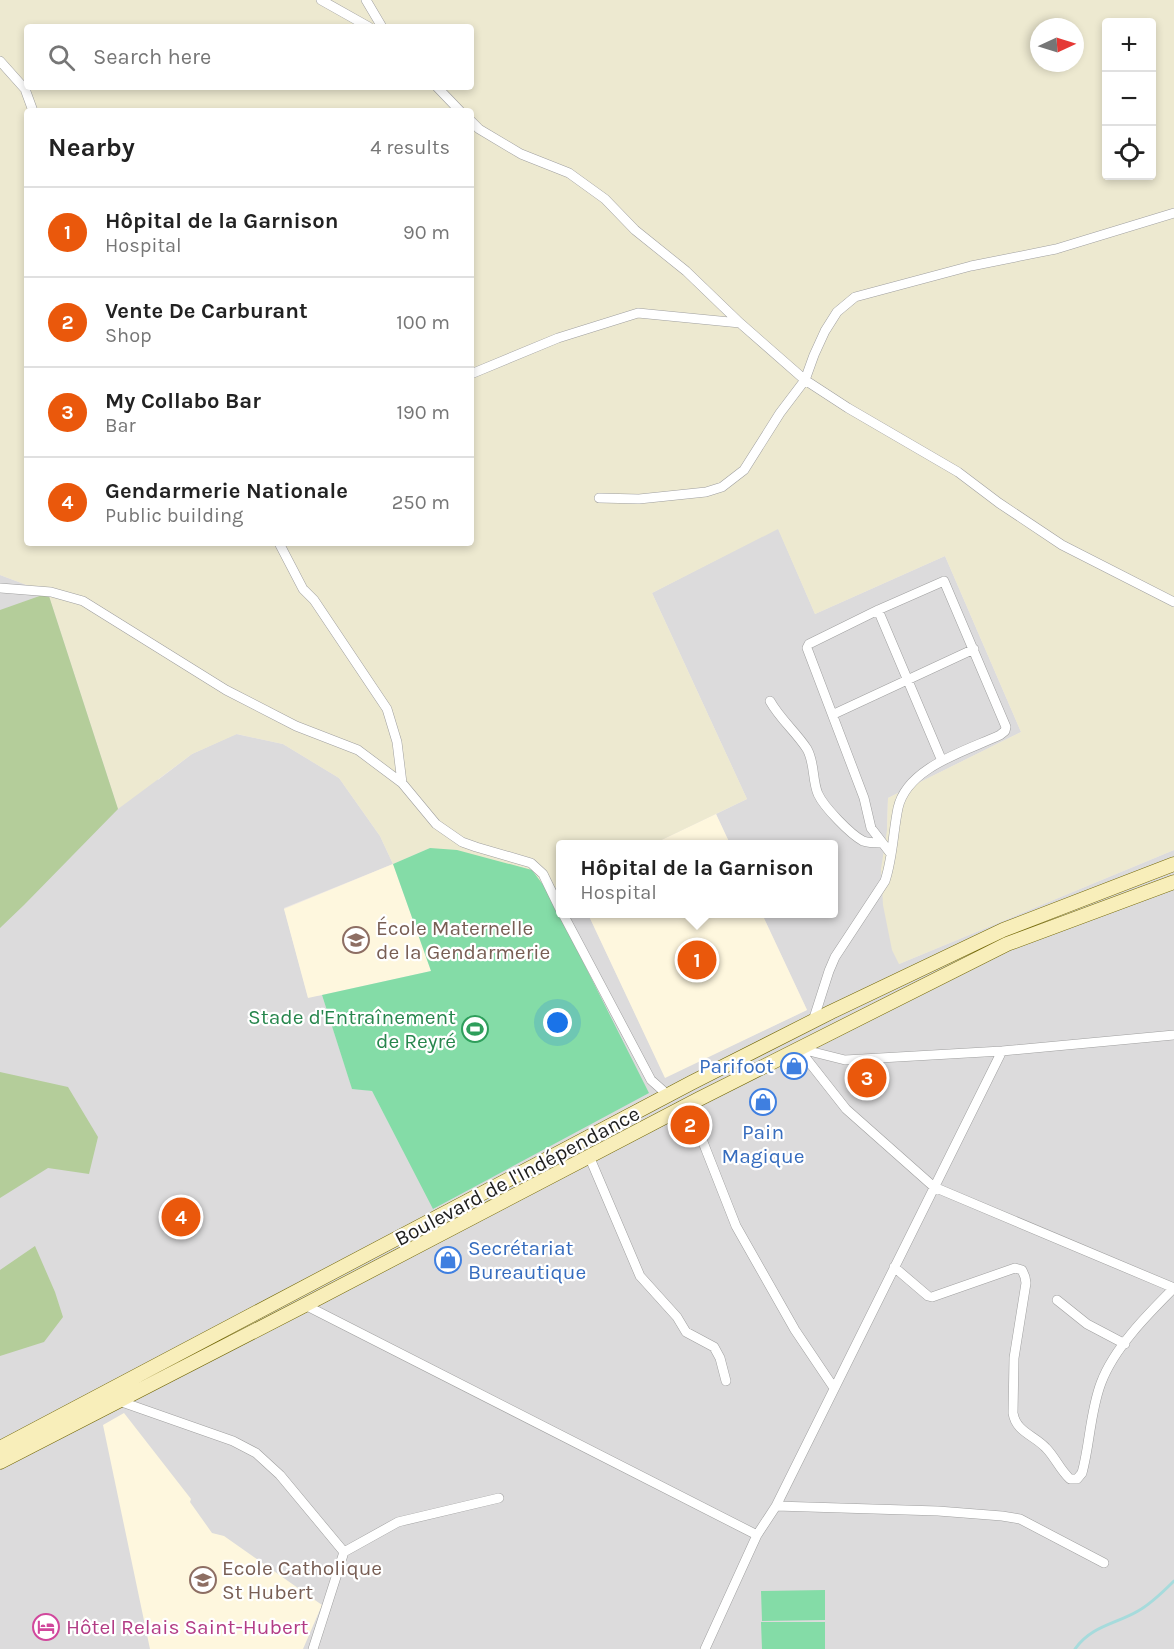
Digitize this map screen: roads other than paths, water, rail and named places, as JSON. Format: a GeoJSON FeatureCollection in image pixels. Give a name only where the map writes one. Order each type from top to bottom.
{"type":"FeatureCollection","features":[{"type":"Feature","properties":{"kind":"main road","name":"Boulevard de l'Indépendance"},"geometry":{"type":"LineString","coordinates":[[0,1448],[813,1021],[1003,930],[1174,864]]}},
{"type":"Feature","properties":{"kind":"main road","name":"Boulevard de l'Indépendance"},"geometry":{"type":"LineString","coordinates":[[0,1462],[688,1104],[1007,944],[1174,882]]}},
{"type":"Feature","properties":{"kind":"street"},"geometry":{"type":"LineString","coordinates":[[321,0],[364,24]]}},
{"type":"Feature","properties":{"kind":"street"},"geometry":{"type":"LineString","coordinates":[[366,0],[380,24]]}},
{"type":"Feature","properties":{"kind":"street"},"geometry":{"type":"LineString","coordinates":[[0,61],[24,87]]}},
{"type":"Feature","properties":{"kind":"street"},"geometry":{"type":"LineString","coordinates":[[26,90],[32,108]]}},
{"type":"Feature","properties":{"kind":"street"},"geometry":{"type":"LineString","coordinates":[[440,90],[457,108]]}},
{"type":"Feature","properties":{"kind":"street"},"geometry":{"type":"LineString","coordinates":[[474,124],[520,154],[569,172],[605,199],[636,230],[686,271],[740,323],[805,380],[848,408],[958,472],[999,503],[1062,545],[1174,602]]}},
{"type":"Feature","properties":{"kind":"street"},"geometry":{"type":"LineString","coordinates":[[599,498],[639,499],[681,496],[722,487],[744,470],[780,413],[805,380],[825,331],[837,312],[855,297],[971,266],[1056,249],[1174,213]]}},
{"type":"Feature","properties":{"kind":"street"},"geometry":{"type":"LineString","coordinates":[[474,373],[558,338],[638,313],[740,323]]}},
{"type":"Feature","properties":{"kind":"street"},"geometry":{"type":"LineString","coordinates":[[281,546],[303,589],[314,600],[387,709],[397,742],[402,783]]}},
{"type":"Feature","properties":{"kind":"street"},"geometry":{"type":"LineString","coordinates":[[813,1021],[835,957],[885,881],[891,854],[895,822],[903,793],[923,772],[1005,731],[1006,727],[944,581],[808,644],[807,653],[834,714],[864,798],[868,821],[881,843],[891,854]]}},
{"type":"Feature","properties":{"kind":"street"},"geometry":{"type":"LineString","coordinates":[[0,588],[51,592],[83,601],[225,690],[296,726],[358,750],[402,783],[436,824],[462,842],[476,848],[531,862],[543,874],[556,899]]}},
{"type":"Feature","properties":{"kind":"street"},"geometry":{"type":"LineString","coordinates":[[878,610],[942,761]]}},
{"type":"Feature","properties":{"kind":"street"},"geometry":{"type":"LineString","coordinates":[[834,714],[974,649]]}},
{"type":"Feature","properties":{"kind":"street"},"geometry":{"type":"LineString","coordinates":[[770,701],[807,749],[822,800],[840,822],[859,838],[871,843],[881,843]]}},
{"type":"Feature","properties":{"kind":"street"},"geometry":{"type":"LineString","coordinates":[[565,918],[651,1080],[669,1096]]}},
{"type":"Feature","properties":{"kind":"street"},"geometry":{"type":"LineString","coordinates":[[801,1047],[826,1057],[844,1060],[1002,1052],[1174,1035]]}},
{"type":"Feature","properties":{"kind":"street"},"geometry":{"type":"LineString","coordinates":[[801,1047],[846,1109],[934,1187],[1174,1288],[1144,1318],[1102,1381],[1082,1473],[1077,1479],[1070,1479],[1045,1447],[1014,1422],[1014,1359],[1026,1283],[1022,1270],[1015,1268],[932,1297],[894,1267]]}},
{"type":"Feature","properties":{"kind":"street"},"geometry":{"type":"LineString","coordinates":[[705,1649],[757,1535],[776,1506],[1002,1052]]}},
{"type":"Feature","properties":{"kind":"street"},"geometry":{"type":"LineString","coordinates":[[688,1104],[736,1226],[795,1330],[834,1388]]}},
{"type":"Feature","properties":{"kind":"street"},"geometry":{"type":"LineString","coordinates":[[589,1156],[640,1276],[677,1317],[687,1332],[714,1347],[720,1358],[726,1381]]}},
{"type":"Feature","properties":{"kind":"street"},"geometry":{"type":"LineString","coordinates":[[1057,1300],[1087,1324],[1125,1344]]}},
{"type":"Feature","properties":{"kind":"street"},"geometry":{"type":"LineString","coordinates":[[305,1305],[757,1535]]}},
{"type":"Feature","properties":{"kind":"street"},"geometry":{"type":"LineString","coordinates":[[119,1401],[233,1442],[256,1453],[280,1475],[344,1552]]}},
{"type":"Feature","properties":{"kind":"street"},"geometry":{"type":"LineString","coordinates":[[313,1649],[344,1552],[398,1522],[499,1498]]}},
{"type":"Feature","properties":{"kind":"street"},"geometry":{"type":"LineString","coordinates":[[776,1506],[938,1511],[1020,1519],[1104,1563]]}},
{"type":"Feature","properties":{"kind":"waterway"},"geometry":{"type":"LineString","coordinates":[[1075,1649],[1081,1641],[1096,1630],[1143,1608],[1174,1581]]}},
{"type":"Feature","properties":{"kind":"place","name":"École Maternelle de la Gendarmerie"},"geometry":{"type":"Point","coordinates":[356,940]}},
{"type":"Feature","properties":{"kind":"place","name":"Hôpital de la Garnison"},"geometry":{"type":"Point","coordinates":[697,960]}},
{"type":"Feature","properties":{"kind":"place","name":"Stade d'Entraînement de Reyré"},"geometry":{"type":"Point","coordinates":[475,1029]}},
{"type":"Feature","properties":{"kind":"place","name":"Parifoot"},"geometry":{"type":"Point","coordinates":[794,1066]}},
{"type":"Feature","properties":{"kind":"place","name":"My Collabo Bar"},"geometry":{"type":"Point","coordinates":[867,1078]}},
{"type":"Feature","properties":{"kind":"place","name":"Pain Magique"},"geometry":{"type":"Point","coordinates":[763,1102]}},
{"type":"Feature","properties":{"kind":"place","name":"Vente De Carburant"},"geometry":{"type":"Point","coordinates":[690,1125]}},
{"type":"Feature","properties":{"kind":"place","name":"Gendarmerie Nationale"},"geometry":{"type":"Point","coordinates":[181,1217]}},
{"type":"Feature","properties":{"kind":"place","name":"Secrétariat Bureautique"},"geometry":{"type":"Point","coordinates":[448,1260]}},
{"type":"Feature","properties":{"kind":"place","name":"Ecole Catholique St Hubert"},"geometry":{"type":"Point","coordinates":[203,1580]}},
{"type":"Feature","properties":{"kind":"place","name":"Hôtel Relais Saint-Hubert"},"geometry":{"type":"Point","coordinates":[46,1627]}}]}
